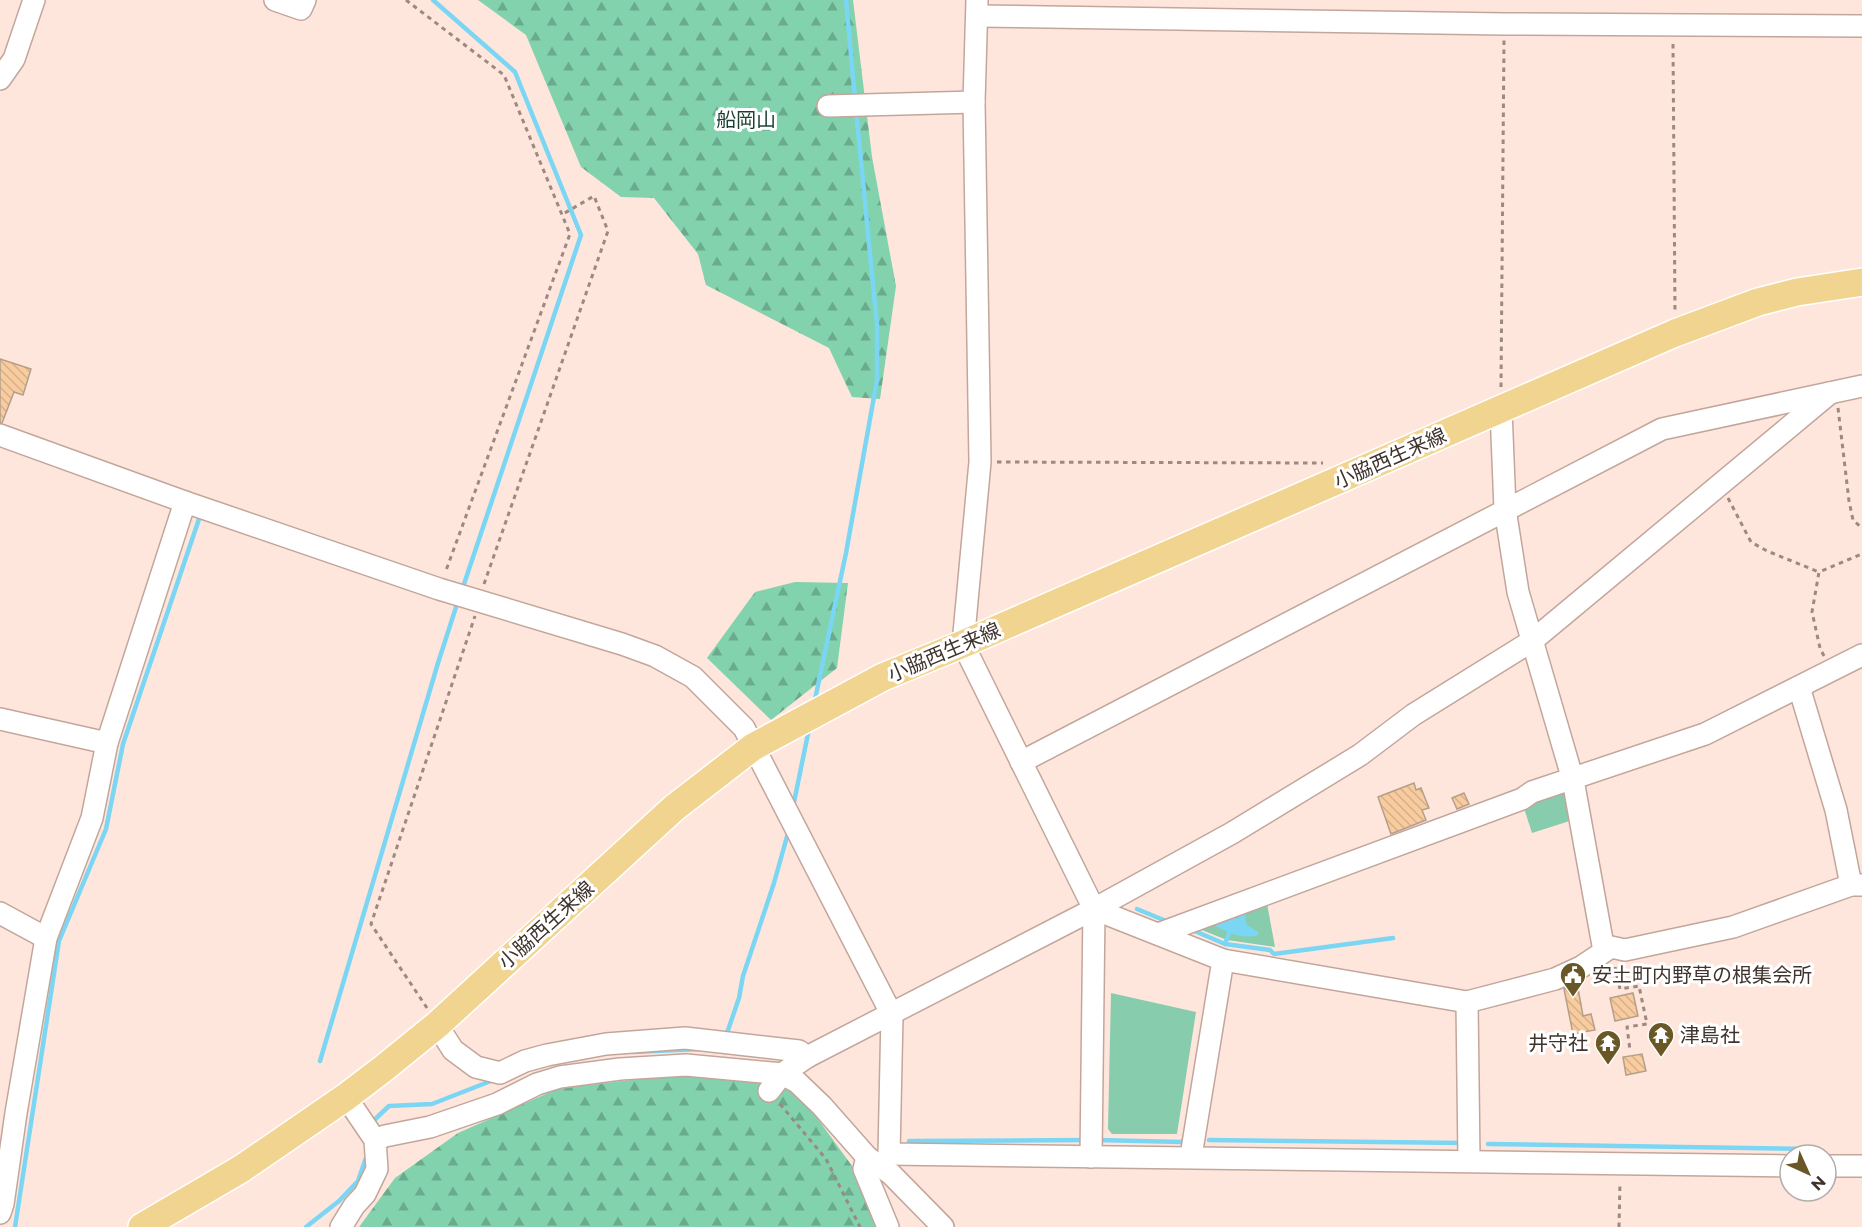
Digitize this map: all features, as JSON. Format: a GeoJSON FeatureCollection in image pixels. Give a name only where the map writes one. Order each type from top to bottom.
{"type":"FeatureCollection","features":[{"type":"Feature","properties":{"kind":"main road","name":"小脇西生来線"},"geometry":{"type":"LineString","coordinates":[[142,1227],[240,1168],[346,1097],[437,1025],[674,808],[753,747],[883,677],[1675,333],[1758,302],[1797,292],[1862,282]]}},
{"type":"Feature","properties":{"kind":"street"},"geometry":{"type":"LineString","coordinates":[[0,79],[14,59],[34,0]]}},
{"type":"Feature","properties":{"kind":"street"},"geometry":{"type":"LineString","coordinates":[[275,0],[302,9],[306,0]]}},
{"type":"Feature","properties":{"kind":"street"},"geometry":{"type":"LineString","coordinates":[[1091,1157],[1095,909],[963,644],[980,462],[974,102],[977,8],[1505,24],[1862,26]]}},
{"type":"Feature","properties":{"kind":"street"},"geometry":{"type":"LineString","coordinates":[[828,106],[974,102]]}},
{"type":"Feature","properties":{"kind":"street"},"geometry":{"type":"LineString","coordinates":[[1021,762],[1662,429],[1862,386]]}},
{"type":"Feature","properties":{"kind":"street"},"geometry":{"type":"LineString","coordinates":[[769,1091],[782,1074],[807,1057],[1095,909],[1232,833],[1360,755],[1413,715],[1532,641],[1833,392]]}},
{"type":"Feature","properties":{"kind":"street"},"geometry":{"type":"LineString","coordinates":[[1501,410],[1505,509],[1518,592],[1573,780],[1607,949]]}},
{"type":"Feature","properties":{"kind":"street"},"geometry":{"type":"LineString","coordinates":[[0,435],[185,502],[439,589],[477,607],[655,656],[693,677],[744,728],[892,1015],[889,1154]]}},
{"type":"Feature","properties":{"kind":"street"},"geometry":{"type":"LineString","coordinates":[[0,1213],[3,1204],[8,1111],[46,938],[92,818],[107,743],[185,502]]}},
{"type":"Feature","properties":{"kind":"street"},"geometry":{"type":"LineString","coordinates":[[1158,934],[1522,799],[1532,792],[1705,734],[1862,655]]}},
{"type":"Feature","properties":{"kind":"street"},"geometry":{"type":"LineString","coordinates":[[1095,909],[1223,960],[1467,1002],[1555,979],[1581,967],[1607,949],[1625,950],[1734,927],[1857,885],[1799,687]]}},
{"type":"Feature","properties":{"kind":"street"},"geometry":{"type":"LineString","coordinates":[[0,719],[107,743]]}},
{"type":"Feature","properties":{"kind":"street"},"geometry":{"type":"LineString","coordinates":[[0,913],[46,938]]}},
{"type":"Feature","properties":{"kind":"street"},"geometry":{"type":"LineString","coordinates":[[1191,1156],[1223,960]]}},
{"type":"Feature","properties":{"kind":"street"},"geometry":{"type":"LineString","coordinates":[[1467,1002],[1469,1160]]}},
{"type":"Feature","properties":{"kind":"street"},"geometry":{"type":"LineString","coordinates":[[437,1025],[453,1050],[476,1067],[500,1073],[525,1061],[606,1044],[685,1038],[799,1051],[807,1057]]}},
{"type":"Feature","properties":{"kind":"street"},"geometry":{"type":"LineString","coordinates":[[375,1140],[430,1128],[497,1104],[537,1084],[560,1077],[620,1069],[686,1065],[782,1074],[797,1082],[822,1106],[867,1157],[891,1174],[943,1227]]}},
{"type":"Feature","properties":{"kind":"street"},"geometry":{"type":"LineString","coordinates":[[341,1227],[354,1206],[365,1194],[376,1169],[375,1140],[346,1097]]}},
{"type":"Feature","properties":{"kind":"street"},"geometry":{"type":"LineString","coordinates":[[867,1157],[889,1154],[1191,1156],[1778,1166]]}},
{"type":"Feature","properties":{"kind":"street"},"geometry":{"type":"LineString","coordinates":[[867,1157],[864,1169],[888,1227]]}},
{"type":"Feature","properties":{"kind":"street"},"geometry":{"type":"LineString","coordinates":[[1838,1166],[1862,1166]]}},
{"type":"Feature","properties":{"kind":"path"},"geometry":{"type":"LineString","coordinates":[[406,0],[504,75],[570,234],[439,589]]}},
{"type":"Feature","properties":{"kind":"path"},"geometry":{"type":"LineString","coordinates":[[1501,410],[1505,24]]}},
{"type":"Feature","properties":{"kind":"path"},"geometry":{"type":"LineString","coordinates":[[1672,24],[1675,333]]}},
{"type":"Feature","properties":{"kind":"path"},"geometry":{"type":"LineString","coordinates":[[437,1025],[371,924],[477,607],[608,231],[594,196],[562,214]]}},
{"type":"Feature","properties":{"kind":"path"},"geometry":{"type":"LineString","coordinates":[[1833,392],[1848,501],[1853,520],[1862,528]]}},
{"type":"Feature","properties":{"kind":"path"},"geometry":{"type":"LineString","coordinates":[[980,462],[1333,463]]}},
{"type":"Feature","properties":{"kind":"path"},"geometry":{"type":"LineString","coordinates":[[1721,483],[1751,542],[1767,551],[1819,572],[1862,554]]}},
{"type":"Feature","properties":{"kind":"path"},"geometry":{"type":"LineString","coordinates":[[1819,572],[1812,612],[1820,648],[1830,670]]}},
{"type":"Feature","properties":{"kind":"path"},"geometry":{"type":"LineString","coordinates":[[1607,949],[1620,989],[1639,986],[1647,1024],[1627,1027],[1630,1050]]}},
{"type":"Feature","properties":{"kind":"path"},"geometry":{"type":"LineString","coordinates":[[769,1091],[826,1159],[860,1227]]}},
{"type":"Feature","properties":{"kind":"path"},"geometry":{"type":"LineString","coordinates":[[1620,1162],[1620,1227]]}},
{"type":"Feature","properties":{"kind":"green space","name":"船岡山"},"geometry":{"type":"Polygon","coordinates":[[[478,0],[853,0],[872,157],[896,286],[880,399],[852,397],[829,348],[706,285],[698,254],[654,198],[621,197],[581,167],[526,35],[478,0]]]}},
{"type":"Feature","properties":{"kind":"green space"},"geometry":{"type":"Polygon","coordinates":[[[795,582],[848,583],[837,668],[771,720],[707,658],[755,592],[795,582]]]}},
{"type":"Feature","properties":{"kind":"green space"},"geometry":{"type":"Polygon","coordinates":[[[1560,787],[1563,794],[1574,791],[1582,817],[1532,833],[1521,799],[1560,787]]]}},
{"type":"Feature","properties":{"kind":"green space"},"geometry":{"type":"Polygon","coordinates":[[[1266,898],[1275,947],[1227,940],[1189,925],[1266,898]]]}},
{"type":"Feature","properties":{"kind":"green space"},"geometry":{"type":"Polygon","coordinates":[[[1111,993],[1196,1012],[1177,1134],[1112,1134],[1108,1129],[1111,993]]]}},
{"type":"Feature","properties":{"kind":"green space"},"geometry":{"type":"Polygon","coordinates":[[[752,1065],[804,1100],[887,1214],[890,1227],[359,1227],[395,1178],[458,1133],[557,1089],[752,1065]]]}},
{"type":"Feature","properties":{"kind":"water"},"geometry":{"type":"Polygon","coordinates":[[[1241,912],[1245,912],[1246,924],[1258,932],[1258,935],[1240,936],[1212,924],[1222,922],[1232,914],[1238,919],[1241,912]]]}},
{"type":"Feature","properties":{"kind":"building"},"geometry":{"type":"Polygon","coordinates":[[[0,359],[31,369],[23,395],[14,392],[2,423],[0,423],[0,359]]]}},
{"type":"Feature","properties":{"kind":"building"},"geometry":{"type":"Polygon","coordinates":[[[1414,783],[1416,790],[1421,788],[1429,808],[1422,810],[1426,820],[1391,834],[1378,797],[1414,783]]]}},
{"type":"Feature","properties":{"kind":"building"},"geometry":{"type":"Polygon","coordinates":[[[1464,793],[1469,804],[1457,809],[1452,798],[1464,793]]]}},
{"type":"Feature","properties":{"kind":"building","name":"安土町内野草の根集会所"},"geometry":{"type":"Polygon","coordinates":[[[1577,983],[1583,1016],[1591,1014],[1595,1030],[1573,1034],[1564,989],[1577,983]]]}},
{"type":"Feature","properties":{"kind":"building"},"geometry":{"type":"Polygon","coordinates":[[[1633,993],[1638,1016],[1615,1021],[1610,998],[1633,993]]]}},
{"type":"Feature","properties":{"kind":"building"},"geometry":{"type":"Polygon","coordinates":[[[1642,1054],[1646,1071],[1626,1075],[1623,1057],[1642,1054]]]}},
{"type":"Feature","properties":{"kind":"waterway"},"geometry":{"type":"LineString","coordinates":[[433,0],[515,72],[581,235],[462,590]]}},
{"type":"Feature","properties":{"kind":"waterway"},"geometry":{"type":"LineString","coordinates":[[846,0],[855,99]]}},
{"type":"Feature","properties":{"kind":"waterway"},"geometry":{"type":"LineString","coordinates":[[814,704],[846,553],[877,380],[877,325],[856,110]]}},
{"type":"Feature","properties":{"kind":"waterway"},"geometry":{"type":"LineString","coordinates":[[15,1227],[59,941],[106,829],[123,744],[199,519]]}},
{"type":"Feature","properties":{"kind":"waterway"},"geometry":{"type":"LineString","coordinates":[[320,1061],[458,601]]}},
{"type":"Feature","properties":{"kind":"waterway"},"geometry":{"type":"LineString","coordinates":[[793,807],[809,729]]}},
{"type":"Feature","properties":{"kind":"waterway"},"geometry":{"type":"LineString","coordinates":[[726,1036],[788,833]]}},
{"type":"Feature","properties":{"kind":"waterway"},"geometry":{"type":"LineString","coordinates":[[1137,909],[1166,921],[1170,919]]}},
{"type":"Feature","properties":{"kind":"waterway"},"geometry":{"type":"LineString","coordinates":[[1190,929],[1225,944],[1270,950],[1274,954],[1393,938]]}},
{"type":"Feature","properties":{"kind":"waterway"},"geometry":{"type":"LineString","coordinates":[[1225,944],[1229,933]]}},
{"type":"Feature","properties":{"kind":"waterway"},"geometry":{"type":"LineString","coordinates":[[633,1052],[700,1049]]}},
{"type":"Feature","properties":{"kind":"waterway"},"geometry":{"type":"LineString","coordinates":[[370,1124],[389,1106],[432,1104],[496,1079]]}},
{"type":"Feature","properties":{"kind":"waterway"},"geometry":{"type":"LineString","coordinates":[[1098,1140],[1182,1142],[1186,1137]]}},
{"type":"Feature","properties":{"kind":"waterway"},"geometry":{"type":"LineString","coordinates":[[909,1141],[1086,1140]]}},
{"type":"Feature","properties":{"kind":"waterway"},"geometry":{"type":"LineString","coordinates":[[1209,1140],[1464,1143]]}},
{"type":"Feature","properties":{"kind":"waterway"},"geometry":{"type":"LineString","coordinates":[[1488,1144],[1778,1148]]}},
{"type":"Feature","properties":{"kind":"waterway"},"geometry":{"type":"LineString","coordinates":[[306,1227],[339,1201],[358,1181],[367,1155]]}},
{"type":"Feature","properties":{"kind":"place","name":"安土町内野草の根集会所"},"geometry":{"type":"Point","coordinates":[1573,998]}},
{"type":"Feature","properties":{"kind":"place","name":"津島社"},"geometry":{"type":"Point","coordinates":[1661,1058]}},
{"type":"Feature","properties":{"kind":"place","name":"井守社"},"geometry":{"type":"Point","coordinates":[1608,1066]}}]}
